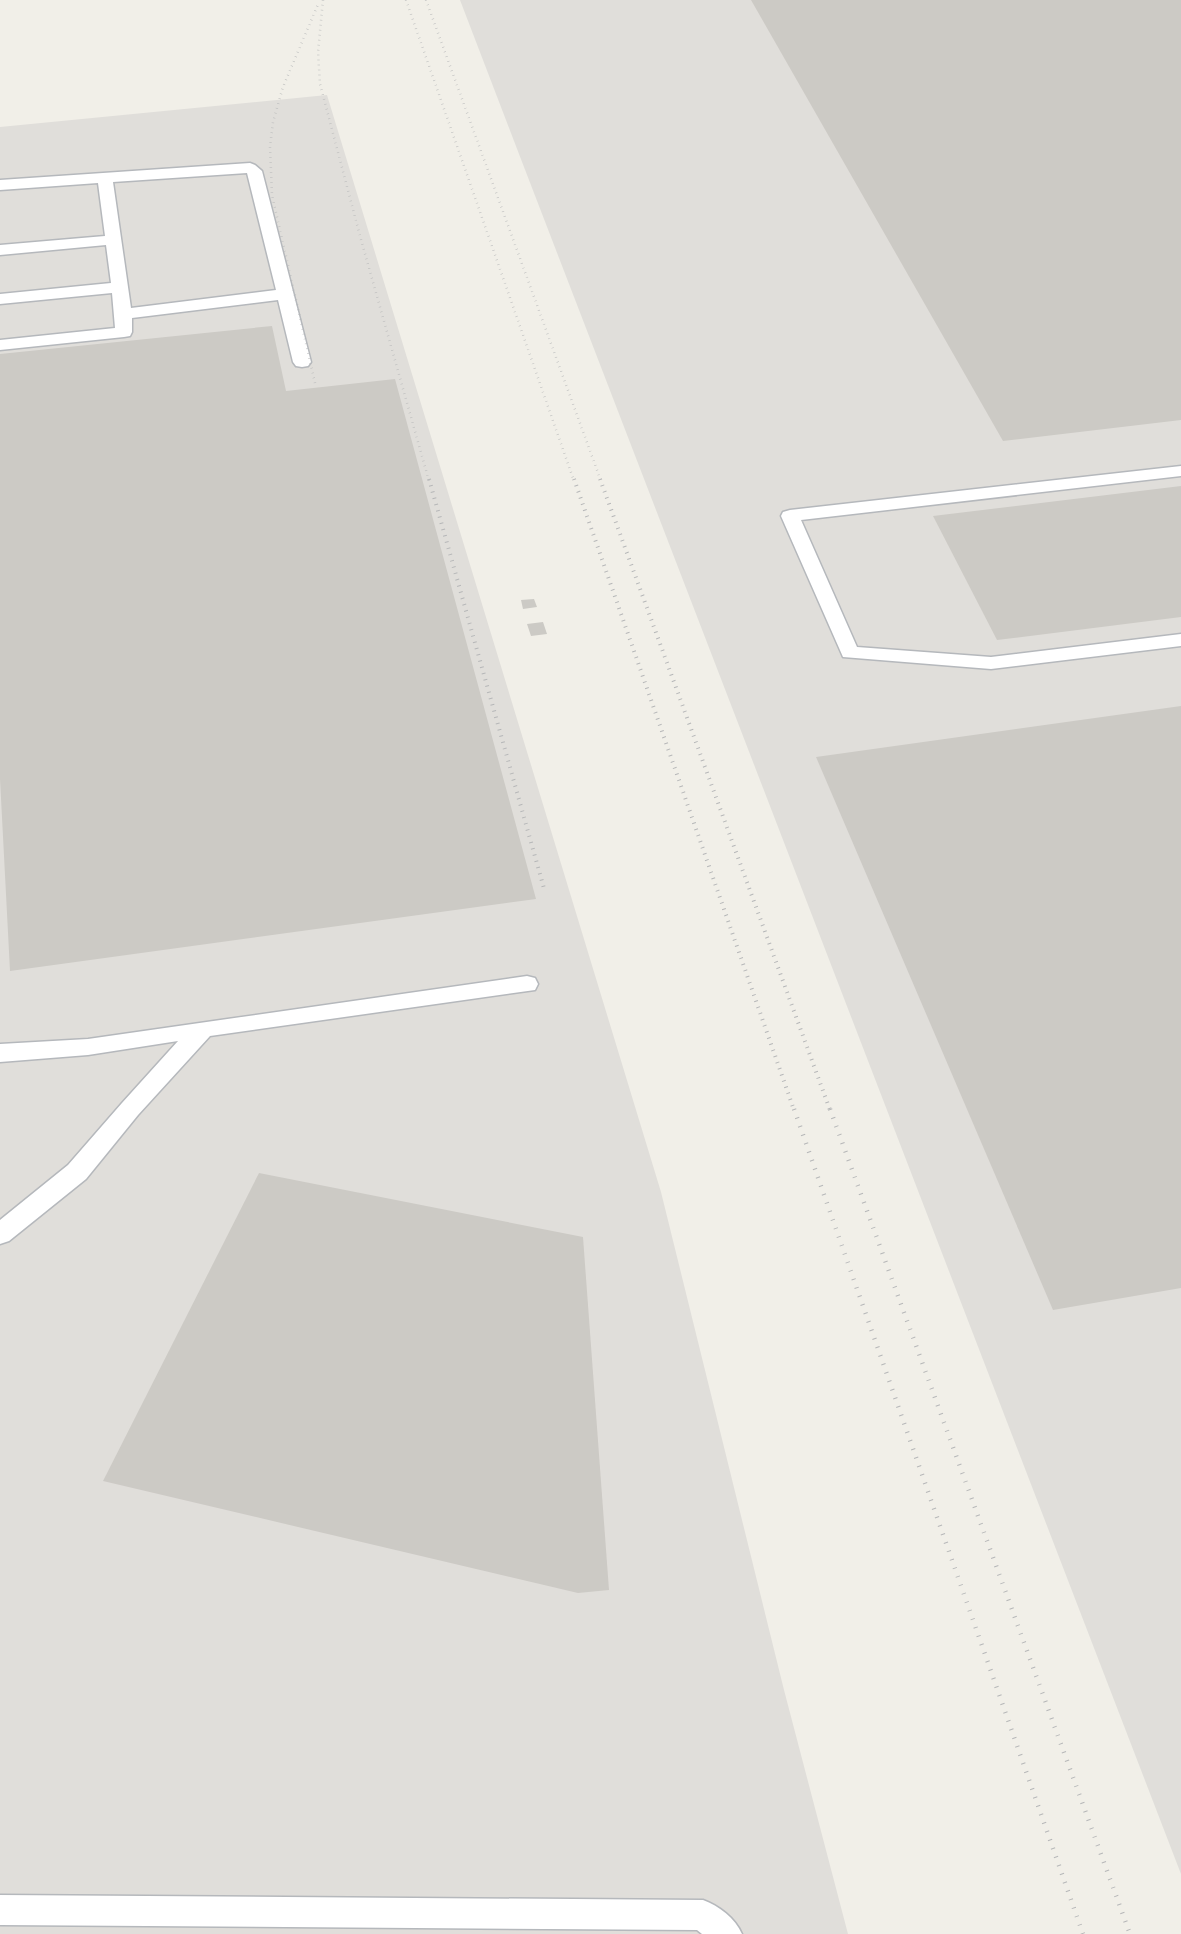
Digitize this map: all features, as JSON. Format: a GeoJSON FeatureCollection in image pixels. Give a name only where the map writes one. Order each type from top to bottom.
{"type":"FeatureCollection","features":[{"type":"Feature","properties":{"kind":"lane"},"geometry":{"type":"LineString","coordinates":[[0,185],[250,168],[254,171],[302,362]]}},
{"type":"Feature","properties":{"kind":"lane"},"geometry":{"type":"LineString","coordinates":[[0,345],[124,332],[105,177]]}},
{"type":"Feature","properties":{"kind":"lane"},"geometry":{"type":"LineString","coordinates":[[0,250],[113,240]]}},
{"type":"Feature","properties":{"kind":"lane"},"geometry":{"type":"LineString","coordinates":[[0,299],[119,287]]}},
{"type":"Feature","properties":{"kind":"lane"},"geometry":{"type":"LineString","coordinates":[[122,314],[284,294]]}},
{"type":"Feature","properties":{"kind":"lane"},"geometry":{"type":"LineString","coordinates":[[1181,471],[790,516],[850,653],[992,663],[1181,640]]}},
{"type":"Feature","properties":{"kind":"lane"},"geometry":{"type":"LineString","coordinates":[[0,1053],[88,1047],[527,984]]}},
{"type":"Feature","properties":{"kind":"lane"},"geometry":{"type":"LineString","coordinates":[[0,1234],[77,1172],[130,1109],[203,1029]]}},
{"type":"Feature","properties":{"kind":"lane"},"geometry":{"type":"LineString","coordinates":[[0,1910],[703,1915],[726,1934]]}},
{"type":"Feature","properties":{"kind":"shaded area"},"geometry":{"type":"Polygon","coordinates":[[[460,0],[1181,0],[1181,1874],[519,154],[460,0]]]}},
{"type":"Feature","properties":{"kind":"shaded area"},"geometry":{"type":"Polygon","coordinates":[[[327,95],[661,1192],[784,1690],[848,1934],[0,1934],[0,127],[327,95]]]}},
{"type":"Feature","properties":{"kind":"building"},"geometry":{"type":"Polygon","coordinates":[[[751,0],[1181,0],[1181,420],[1003,441],[751,0]]]}},
{"type":"Feature","properties":{"kind":"building"},"geometry":{"type":"Polygon","coordinates":[[[272,326],[286,391],[395,379],[536,899],[10,971],[0,779],[0,354],[272,326]]]}},
{"type":"Feature","properties":{"kind":"building"},"geometry":{"type":"Polygon","coordinates":[[[1181,486],[1181,617],[997,640],[933,516],[1181,486]]]}},
{"type":"Feature","properties":{"kind":"building"},"geometry":{"type":"Polygon","coordinates":[[[534,599],[537,607],[523,609],[521,600],[534,599]]]}},
{"type":"Feature","properties":{"kind":"building"},"geometry":{"type":"Polygon","coordinates":[[[543,622],[547,634],[531,636],[527,624],[543,622]]]}},
{"type":"Feature","properties":{"kind":"building"},"geometry":{"type":"Polygon","coordinates":[[[1181,706],[1181,1288],[1053,1310],[816,757],[1181,706]]]}},
{"type":"Feature","properties":{"kind":"building"},"geometry":{"type":"Polygon","coordinates":[[[259,1173],[583,1237],[609,1590],[578,1593],[103,1481],[259,1173]]]}},
{"type":"Feature","properties":{"kind":"railway"},"geometry":{"type":"LineString","coordinates":[[323,0],[318,52],[320,84],[360,236],[429,481]]}},
{"type":"Feature","properties":{"kind":"railway"},"geometry":{"type":"LineString","coordinates":[[406,0],[574,481]]}},
{"type":"Feature","properties":{"kind":"railway"},"geometry":{"type":"LineString","coordinates":[[426,0],[601,481]]}},
{"type":"Feature","properties":{"kind":"railway"},"geometry":{"type":"LineString","coordinates":[[315,383],[272,195],[270,147],[273,122],[283,87],[319,2]]}},
{"type":"Feature","properties":{"kind":"railway"},"geometry":{"type":"LineString","coordinates":[[429,479],[545,892]]}},
{"type":"Feature","properties":{"kind":"railway"},"geometry":{"type":"LineString","coordinates":[[574,479],[794,1110]]}},
{"type":"Feature","properties":{"kind":"railway"},"geometry":{"type":"LineString","coordinates":[[600,479],[830,1110]]}},
{"type":"Feature","properties":{"kind":"railway"},"geometry":{"type":"LineString","coordinates":[[794,1109],[1083,1934]]}},
{"type":"Feature","properties":{"kind":"railway"},"geometry":{"type":"LineString","coordinates":[[830,1109],[1130,1934]]}}]}
